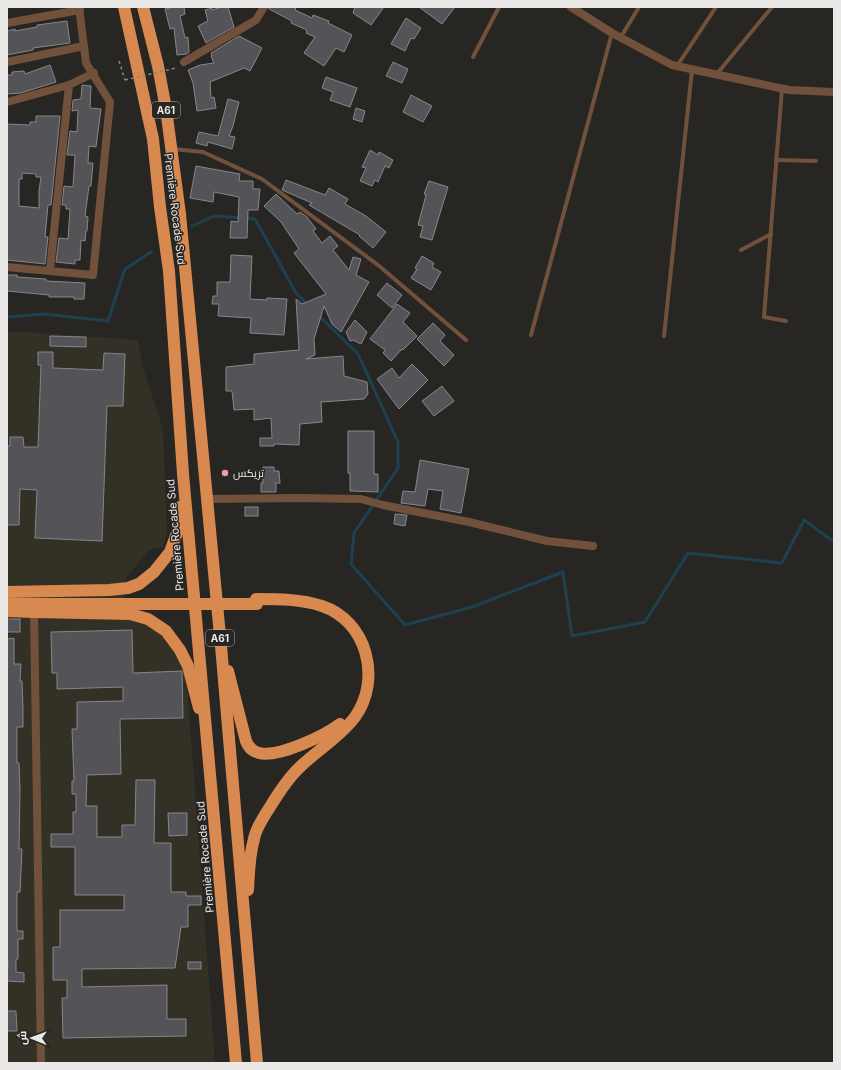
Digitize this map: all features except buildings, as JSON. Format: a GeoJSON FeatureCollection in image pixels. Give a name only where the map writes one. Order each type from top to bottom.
{"type":"FeatureCollection","features":[{"type":"Feature","properties":{"kind":"highway","name":"Première Rocade Sud"},"geometry":{"type":"LineString","coordinates":[[124,7],[153,139],[160,207],[169,270],[183,474],[236,1063]]}},
{"type":"Feature","properties":{"kind":"highway","name":"Première Rocade Sud"},"geometry":{"type":"LineString","coordinates":[[143,7],[158,66],[172,149],[186,268],[257,1063]]}},
{"type":"Feature","properties":{"kind":"highway"},"geometry":{"type":"LineString","coordinates":[[7,592],[108,590],[128,588],[139,584],[161,566],[173,546],[179,526],[183,474]]}},
{"type":"Feature","properties":{"kind":"highway"},"geometry":{"type":"LineString","coordinates":[[7,598],[256,602],[293,605],[321,610],[341,622],[356,640],[362,654],[364,679],[357,704],[346,720],[324,734],[298,746],[266,754],[257,753],[250,748],[246,741],[236,697],[220,646]]}},
{"type":"Feature","properties":{"kind":"highway"},"geometry":{"type":"LineString","coordinates":[[7,604],[256,602],[279,599],[322,606],[337,613],[350,624],[360,637],[366,653],[369,671],[365,697],[356,715],[343,731],[301,766],[289,779],[270,807],[254,838],[250,859],[247,944]]}},
{"type":"Feature","properties":{"kind":"highway"},"geometry":{"type":"LineString","coordinates":[[7,611],[130,614],[141,616],[154,622],[171,637],[188,666],[199,710],[206,726]]}},
{"type":"Feature","properties":{"kind":"street"},"geometry":{"type":"LineString","coordinates":[[184,62],[256,20],[264,7]]}},
{"type":"Feature","properties":{"kind":"street"},"geometry":{"type":"LineString","coordinates":[[571,7],[620,38],[677,67],[782,89],[834,92]]}},
{"type":"Feature","properties":{"kind":"street"},"geometry":{"type":"LineString","coordinates":[[7,24],[79,8],[86,63],[94,73],[98,83],[110,102],[93,275],[7,267]]}},
{"type":"Feature","properties":{"kind":"street"},"geometry":{"type":"LineString","coordinates":[[7,62],[84,46]]}},
{"type":"Feature","properties":{"kind":"street"},"geometry":{"type":"LineString","coordinates":[[7,102],[69,85],[94,73]]}},
{"type":"Feature","properties":{"kind":"street"},"geometry":{"type":"LineString","coordinates":[[50,270],[69,85]]}},
{"type":"Feature","properties":{"kind":"street"},"geometry":{"type":"LineString","coordinates":[[207,499],[361,499],[383,506],[469,522],[547,541],[593,546]]}},
{"type":"Feature","properties":{"kind":"street"},"geometry":{"type":"LineString","coordinates":[[34,612],[41,1063]]}},
{"type":"Feature","properties":{"kind":"lane"},"geometry":{"type":"LineString","coordinates":[[472,57],[499,7]]}},
{"type":"Feature","properties":{"kind":"lane"},"geometry":{"type":"LineString","coordinates":[[620,38],[639,7]]}},
{"type":"Feature","properties":{"kind":"lane"},"geometry":{"type":"LineString","coordinates":[[677,67],[716,7]]}},
{"type":"Feature","properties":{"kind":"lane"},"geometry":{"type":"LineString","coordinates":[[716,75],[772,7]]}},
{"type":"Feature","properties":{"kind":"lane"},"geometry":{"type":"LineString","coordinates":[[531,335],[612,33]]}},
{"type":"Feature","properties":{"kind":"lane"},"geometry":{"type":"LineString","coordinates":[[664,336],[692,70]]}},
{"type":"Feature","properties":{"kind":"lane"},"geometry":{"type":"LineString","coordinates":[[782,89],[764,317],[786,321]]}},
{"type":"Feature","properties":{"kind":"lane"},"geometry":{"type":"LineString","coordinates":[[172,149],[202,152],[262,179],[378,265],[466,340]]}},
{"type":"Feature","properties":{"kind":"lane"},"geometry":{"type":"LineString","coordinates":[[776,160],[816,161]]}},
{"type":"Feature","properties":{"kind":"lane"},"geometry":{"type":"LineString","coordinates":[[741,250],[771,234]]}},
{"type":"Feature","properties":{"kind":"path"},"geometry":{"type":"LineString","coordinates":[[119,62],[125,80],[176,68]]}},
{"type":"Feature","properties":{"kind":"shaded area"},"geometry":{"type":"Polygon","coordinates":[[[12,331],[138,340],[143,368],[163,429],[167,532],[163,547],[149,550],[126,578],[123,609],[136,613],[170,643],[186,669],[215,1063],[7,1063],[7,333],[12,331]]]}},
{"type":"Feature","properties":{"kind":"waterway"},"geometry":{"type":"LineString","coordinates":[[192,226],[214,216],[255,219],[296,293],[308,305]]}},
{"type":"Feature","properties":{"kind":"waterway"},"geometry":{"type":"LineString","coordinates":[[7,317],[44,314],[108,321],[125,269],[151,252]]}},
{"type":"Feature","properties":{"kind":"waterway"},"geometry":{"type":"LineString","coordinates":[[319,316],[358,354],[398,442],[398,468],[354,533],[351,564],[405,625],[472,607],[563,572],[572,636],[645,622],[688,553],[782,563],[804,520],[834,542]]}},
{"type":"Feature","properties":{"kind":"place","name":"تريكس"},"geometry":{"type":"Point","coordinates":[225,473]}}]}
